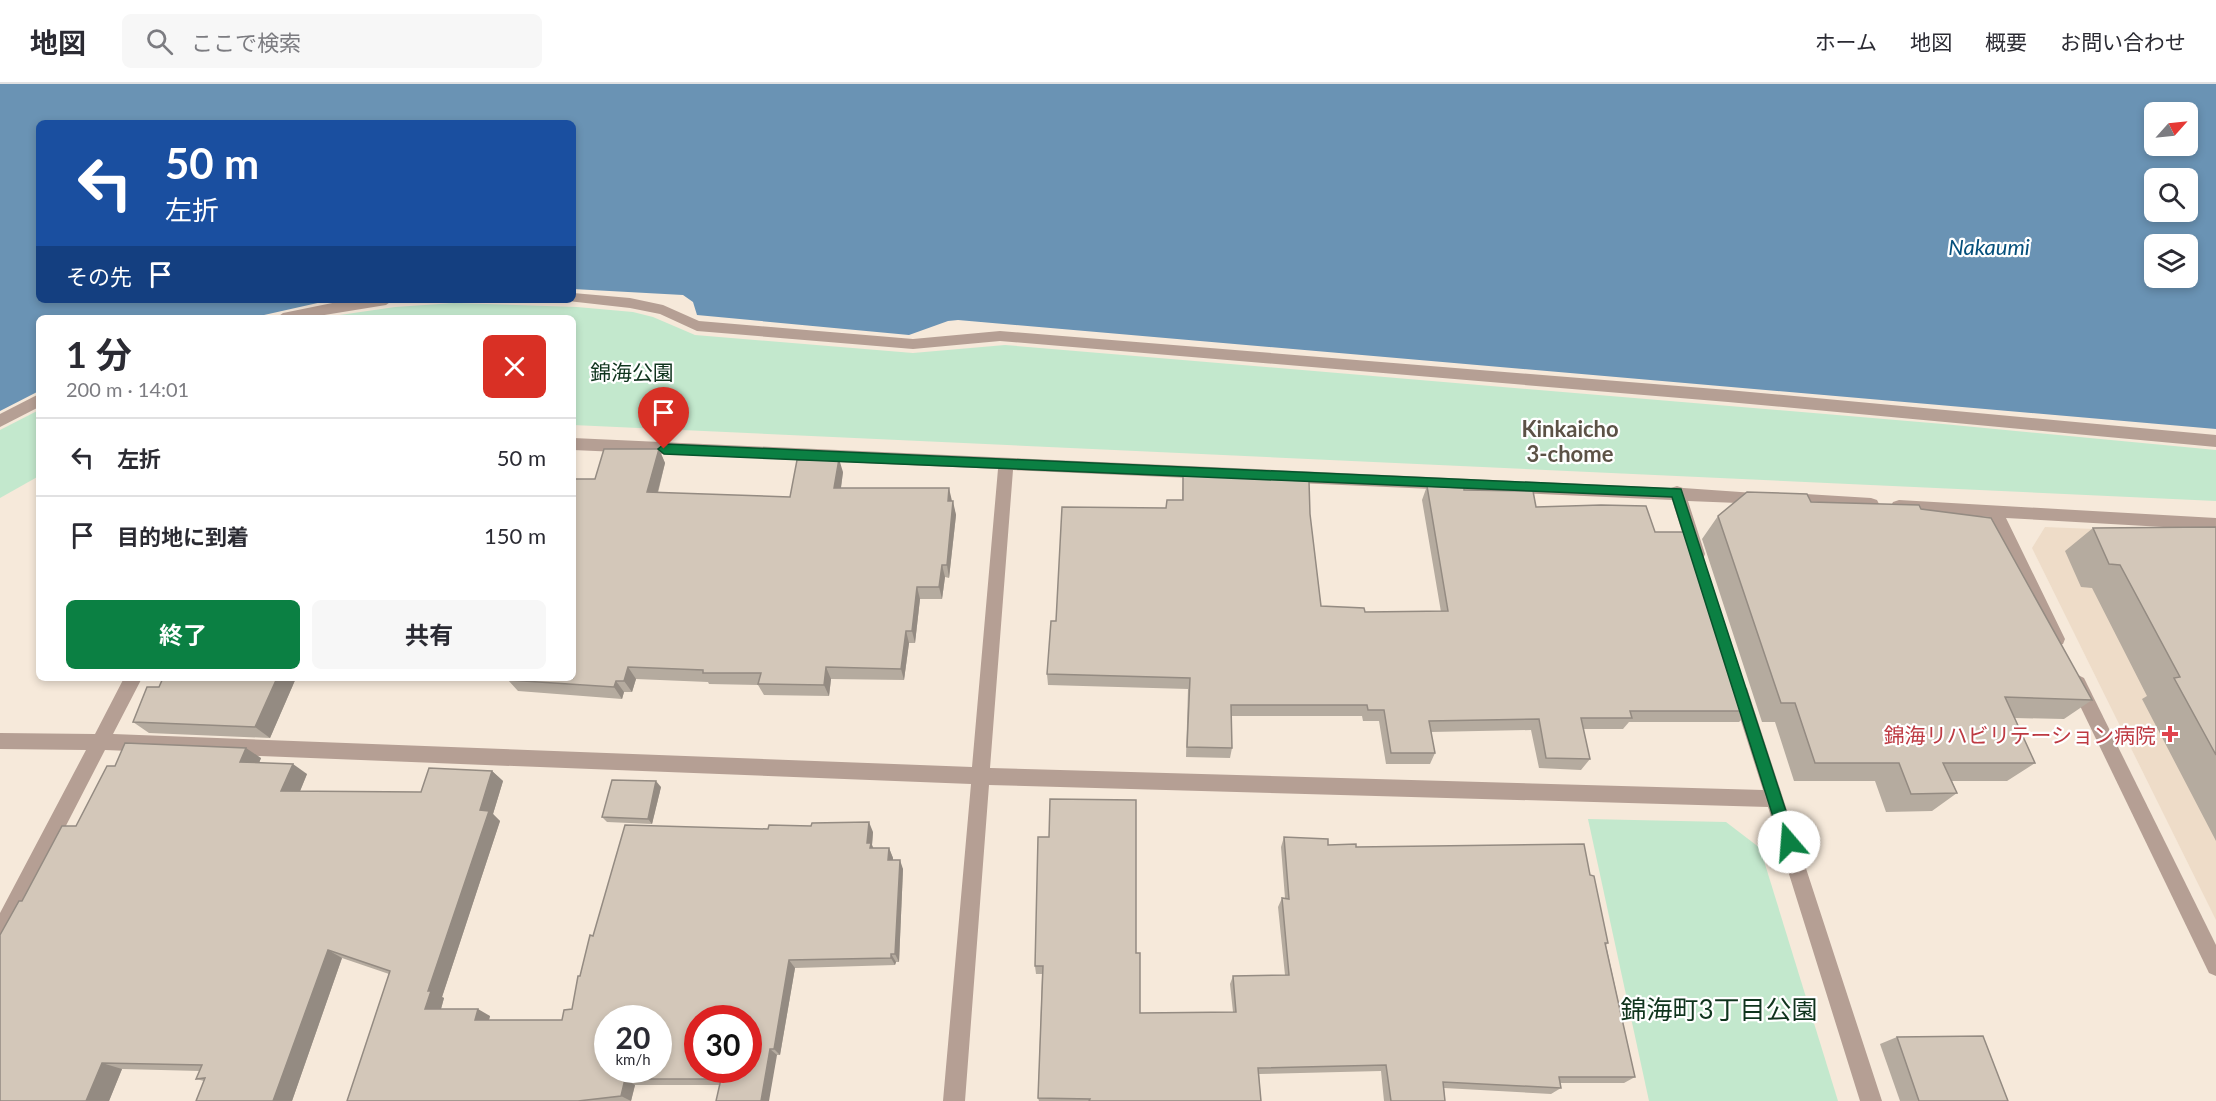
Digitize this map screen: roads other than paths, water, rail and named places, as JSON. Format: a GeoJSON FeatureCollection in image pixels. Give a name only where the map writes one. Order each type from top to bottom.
{"type":"FeatureCollection","features":[{"type":"Feature","properties":{"kind":"street"},"geometry":{"type":"LineString","coordinates":[[576,298],[630,303],[663,310],[697,326],[913,344],[1000,336],[1716,395],[2216,441]]}},
{"type":"Feature","properties":{"kind":"street"},"geometry":{"type":"LineString","coordinates":[[297,315],[362,303]]}},
{"type":"Feature","properties":{"kind":"street"},"geometry":{"type":"LineString","coordinates":[[0,421],[36,402]]}},
{"type":"Feature","properties":{"kind":"street"},"geometry":{"type":"LineString","coordinates":[[576,444],[1677,492],[2216,524]]}},
{"type":"Feature","properties":{"kind":"street"},"geometry":{"type":"LineString","coordinates":[[954,1101],[1006,464]]}},
{"type":"Feature","properties":{"kind":"street"},"geometry":{"type":"LineString","coordinates":[[1677,492],[1702,572]]}},
{"type":"Feature","properties":{"kind":"street"},"geometry":{"type":"LineString","coordinates":[[1995,512],[2216,966]]}},
{"type":"Feature","properties":{"kind":"street"},"geometry":{"type":"LineString","coordinates":[[1735,674],[1871,1101]]}},
{"type":"Feature","properties":{"kind":"street"},"geometry":{"type":"LineString","coordinates":[[0,933],[132,681]]}},
{"type":"Feature","properties":{"kind":"street"},"geometry":{"type":"LineString","coordinates":[[0,741],[101,742],[979,776],[1775,799]]}},
{"type":"Feature","properties":{"kind":"water","name":"Nakaumi"},"geometry":{"type":"Polygon","coordinates":[[[0,84],[2216,84],[2216,429],[958,320],[948,321],[909,335],[697,315],[693,302],[683,295],[576,289],[576,120],[36,120],[36,303],[318,303],[264,315],[36,315],[36,393],[0,411],[0,84]]]}},
{"type":"Feature","properties":{"kind":"place","name":"錦海リハビリテーション病院"},"geometry":{"type":"Point","coordinates":[2170,734]}},
{"type":"Feature","properties":{"kind":"district","name":"Kinkaicho 3-chome"},"geometry":{"type":"Point","coordinates":[1570,440]}},
{"type":"Feature","properties":{"kind":"park label","name":"錦海公園"},"geometry":{"type":"Point","coordinates":[632,371]}},
{"type":"Feature","properties":{"kind":"park label","name":"錦海町3丁目公園"},"geometry":{"type":"Point","coordinates":[1719,1009]}}]}
